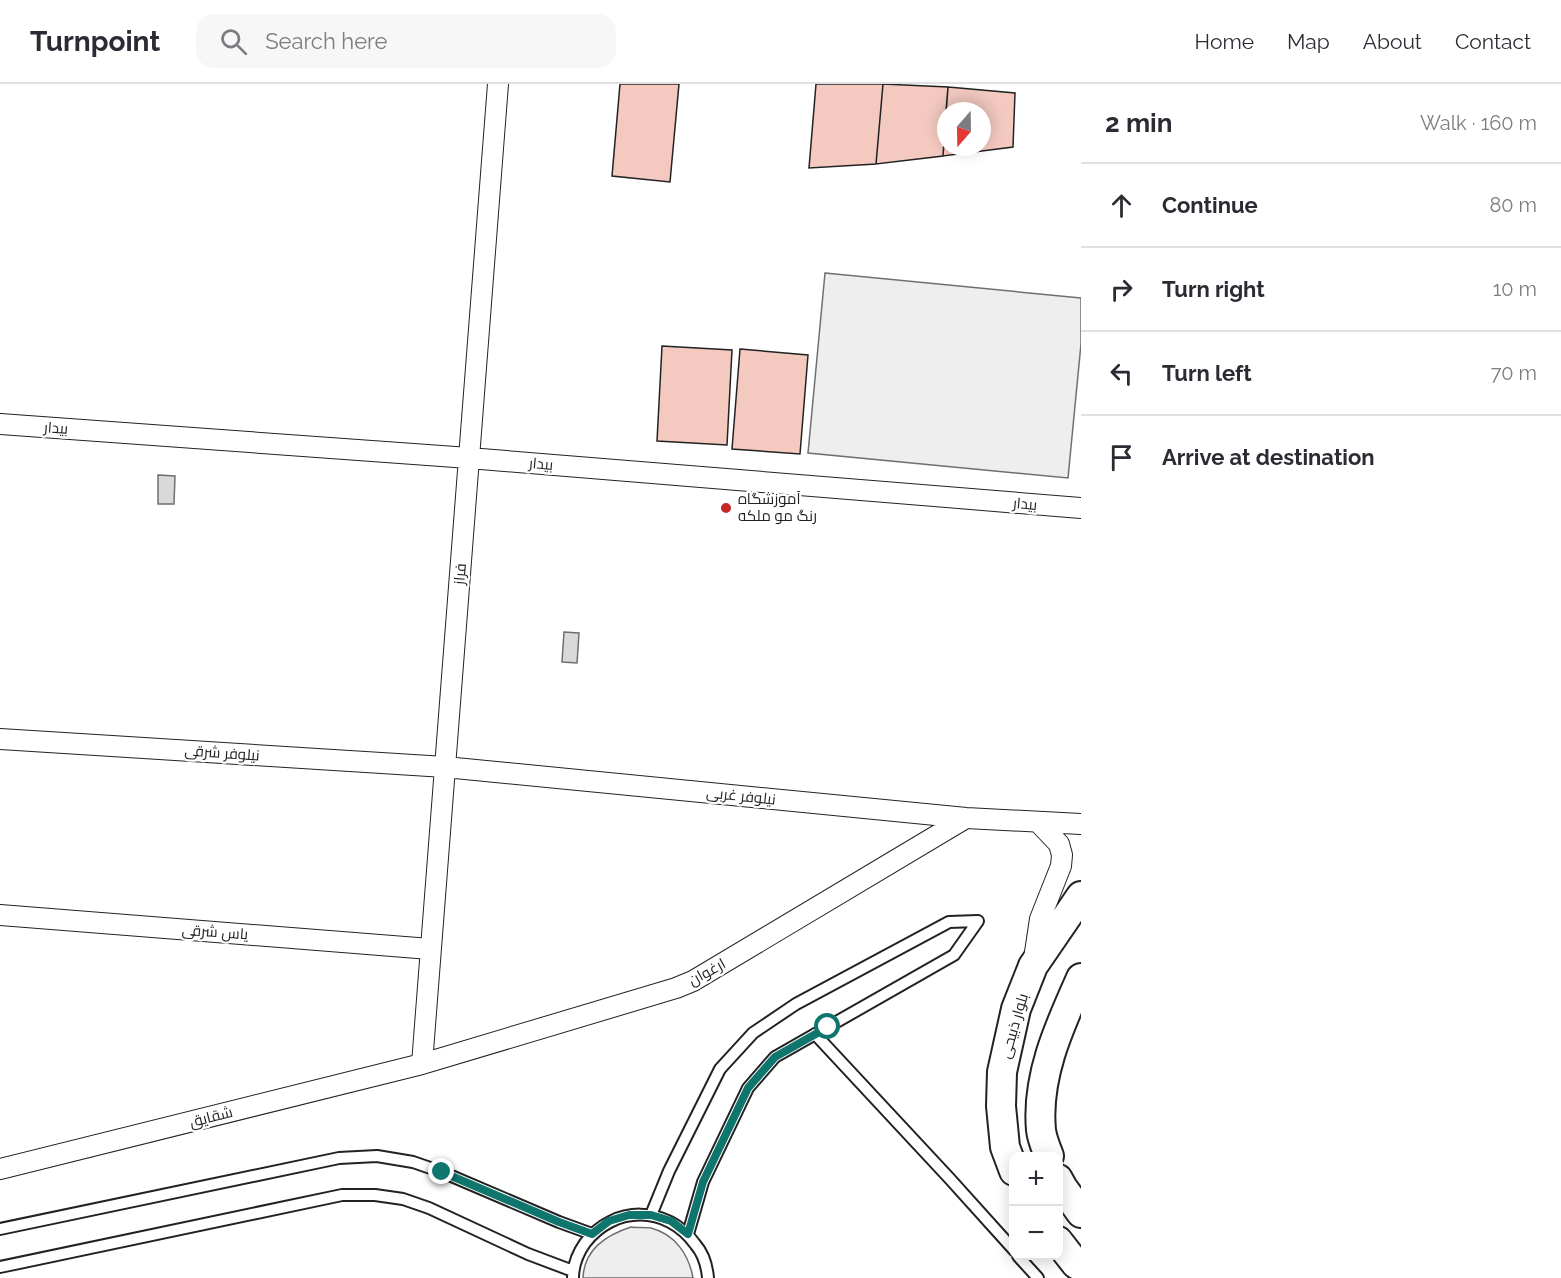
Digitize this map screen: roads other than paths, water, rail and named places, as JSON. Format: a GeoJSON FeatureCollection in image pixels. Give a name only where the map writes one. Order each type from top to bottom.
{"type":"FeatureCollection","features":[{"type":"Feature","properties":{"kind":"main road","name":"بلوار ذبیحی"},"geometry":{"type":"LineString","coordinates":[[1009,1158],[1005,1147],[1000,1106],[1002,1072],[1016,1009],[1033,966],[1081,896]]}},
{"type":"Feature","properties":{"kind":"main road"},"geometry":{"type":"LineString","coordinates":[[1047,1152],[1041,1132],[1040,1105],[1045,1076],[1059,1027],[1081,978]]}},
{"type":"Feature","properties":{"kind":"main road"},"geometry":{"type":"LineString","coordinates":[[1063,1189],[1081,1213]]}},
{"type":"Feature","properties":{"kind":"main road"},"geometry":{"type":"LineString","coordinates":[[1063,1247],[1081,1268]]}},
{"type":"Feature","properties":{"kind":"street","name":"فراز"},"geometry":{"type":"LineString","coordinates":[[422,1064],[498,84]]}},
{"type":"Feature","properties":{"kind":"street","name":"بیدار"},"geometry":{"type":"LineString","coordinates":[[0,424],[469,458],[1081,508]]}},
{"type":"Feature","properties":{"kind":"street","name":"نیلوفر شرقی"},"geometry":{"type":"LineString","coordinates":[[0,739],[445,767]]}},
{"type":"Feature","properties":{"kind":"street","name":"نیلوفر غربی"},"geometry":{"type":"LineString","coordinates":[[445,767],[966,818],[1081,824]]}},
{"type":"Feature","properties":{"kind":"street","name":"ارغوان"},"geometry":{"type":"LineString","coordinates":[[422,1064],[650,997],[693,981],[966,818]]}},
{"type":"Feature","properties":{"kind":"street"},"geometry":{"type":"LineString","coordinates":[[1033,966],[1040,919],[1061,866],[1062,855],[1059,844],[1038,822]]}},
{"type":"Feature","properties":{"kind":"street","name":"یاس شرقی"},"geometry":{"type":"LineString","coordinates":[[0,915],[430,949]]}},
{"type":"Feature","properties":{"kind":"street","name":"شقایق"},"geometry":{"type":"LineString","coordinates":[[0,1169],[422,1064]]}},
{"type":"Feature","properties":{"kind":"lane"},"geometry":{"type":"LineString","coordinates":[[651,1215],[669,1171],[720,1069],[753,1033],[796,1004],[949,922],[978,921],[954,955],[775,1057],[748,1088],[703,1182],[688,1234]]}},
{"type":"Feature","properties":{"kind":"lane"},"geometry":{"type":"LineString","coordinates":[[815,1034],[1009,1244]]}},
{"type":"Feature","properties":{"kind":"lane"},"geometry":{"type":"LineString","coordinates":[[0,1229],[339,1158],[377,1156],[413,1162],[442,1172],[592,1234]]}},
{"type":"Feature","properties":{"kind":"lane"},"geometry":{"type":"LineString","coordinates":[[0,1267],[342,1195],[375,1195],[403,1199],[429,1208],[573,1275],[579,1251],[592,1234],[609,1221],[629,1215],[651,1215],[671,1221],[688,1234],[701,1251],[708,1278]]}},
{"type":"Feature","properties":{"kind":"lane"},"geometry":{"type":"LineString","coordinates":[[1022,1260],[1038,1278]]}},
{"type":"Feature","properties":{"kind":"place","name":"آموزشگاه رنگ مو ملکه"},"geometry":{"type":"Point","coordinates":[726,508]}}]}
